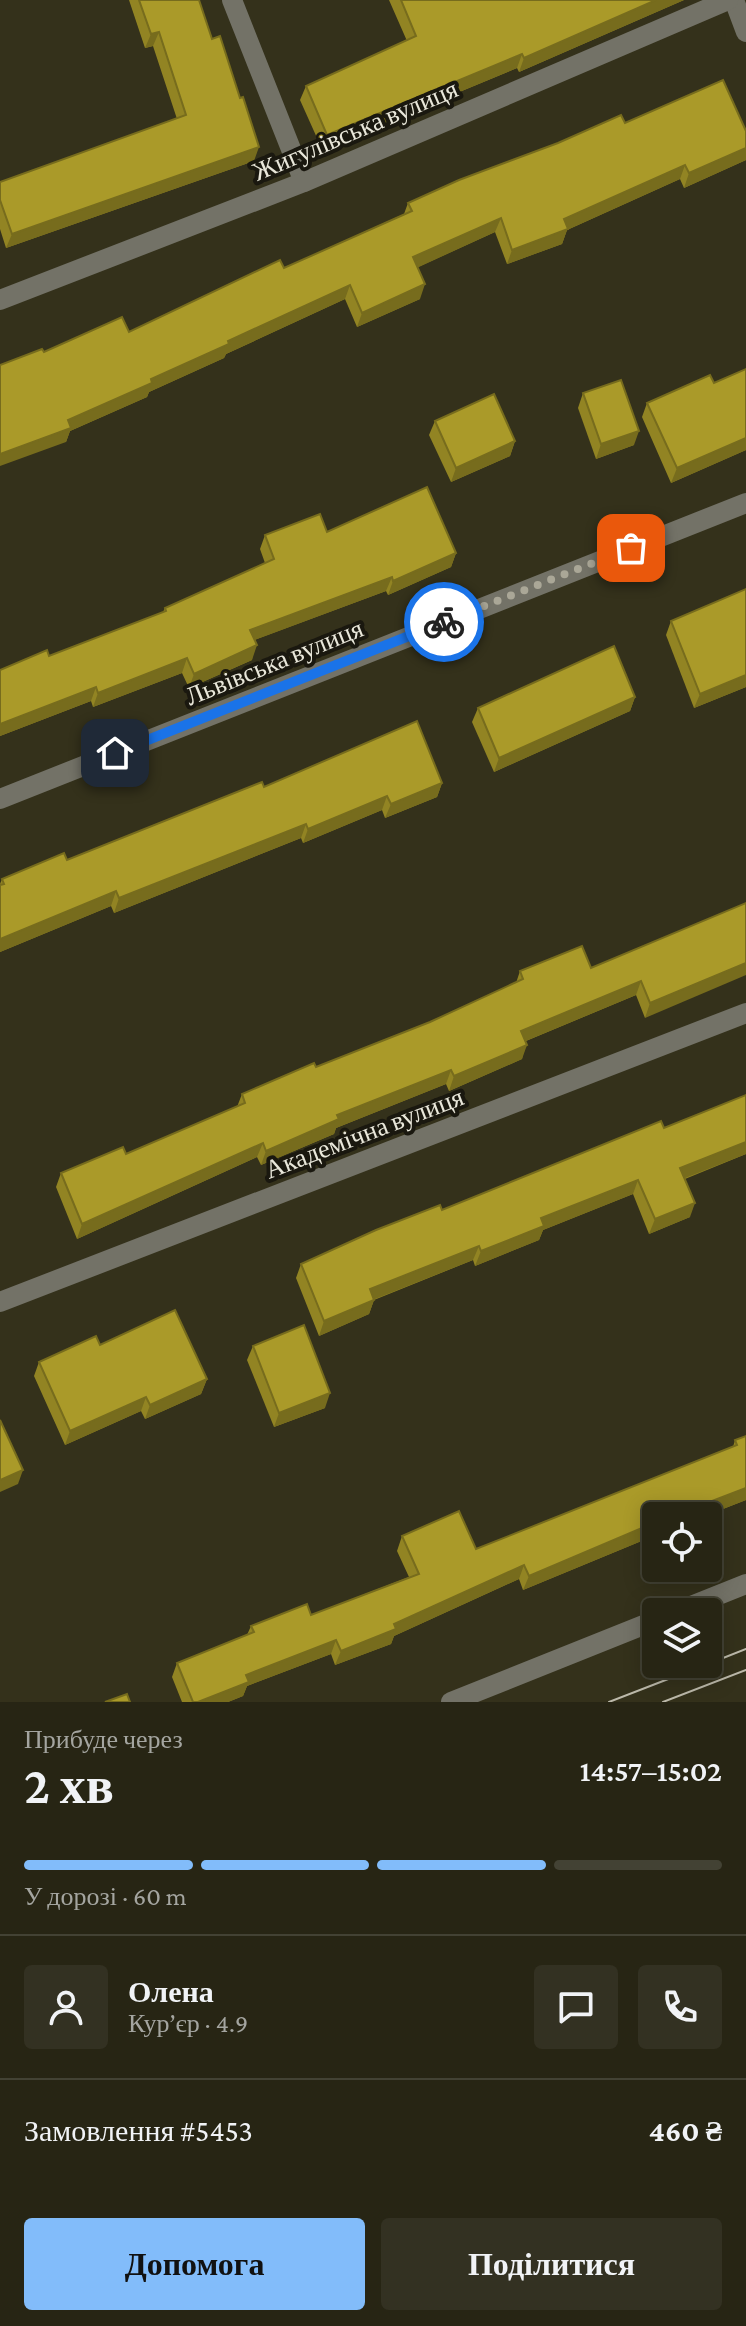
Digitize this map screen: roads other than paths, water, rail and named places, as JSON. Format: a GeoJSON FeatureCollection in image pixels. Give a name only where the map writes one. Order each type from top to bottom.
{"type":"FeatureCollection","features":[{"type":"Feature","properties":{"kind":"street"},"geometry":{"type":"LineString","coordinates":[[232,0],[304,182]]}},
{"type":"Feature","properties":{"kind":"street"},"geometry":{"type":"LineString","coordinates":[[731,0],[746,32]]}},
{"type":"Feature","properties":{"kind":"street","name":"Жигулівська вулиця"},"geometry":{"type":"LineString","coordinates":[[0,300],[304,182],[731,0]]}},
{"type":"Feature","properties":{"kind":"street","name":"Львівська вулиця"},"geometry":{"type":"LineString","coordinates":[[0,799],[746,503]]}},
{"type":"Feature","properties":{"kind":"street","name":"Академічна вулиця"},"geometry":{"type":"LineString","coordinates":[[0,1302],[746,1013]]}},
{"type":"Feature","properties":{"kind":"street"},"geometry":{"type":"LineString","coordinates":[[711,1598],[746,1584]]}},
{"type":"Feature","properties":{"kind":"street"},"geometry":{"type":"LineString","coordinates":[[451,1702],[642,1626]]}},
{"type":"Feature","properties":{"kind":"tram line"},"geometry":{"type":"LineString","coordinates":[[722,1658],[746,1649]]}},
{"type":"Feature","properties":{"kind":"tram line"},"geometry":{"type":"LineString","coordinates":[[663,1702],[746,1670]]}},
{"type":"Feature","properties":{"kind":"tram line"},"geometry":{"type":"LineString","coordinates":[[609,1702],[671,1678]]}}]}
